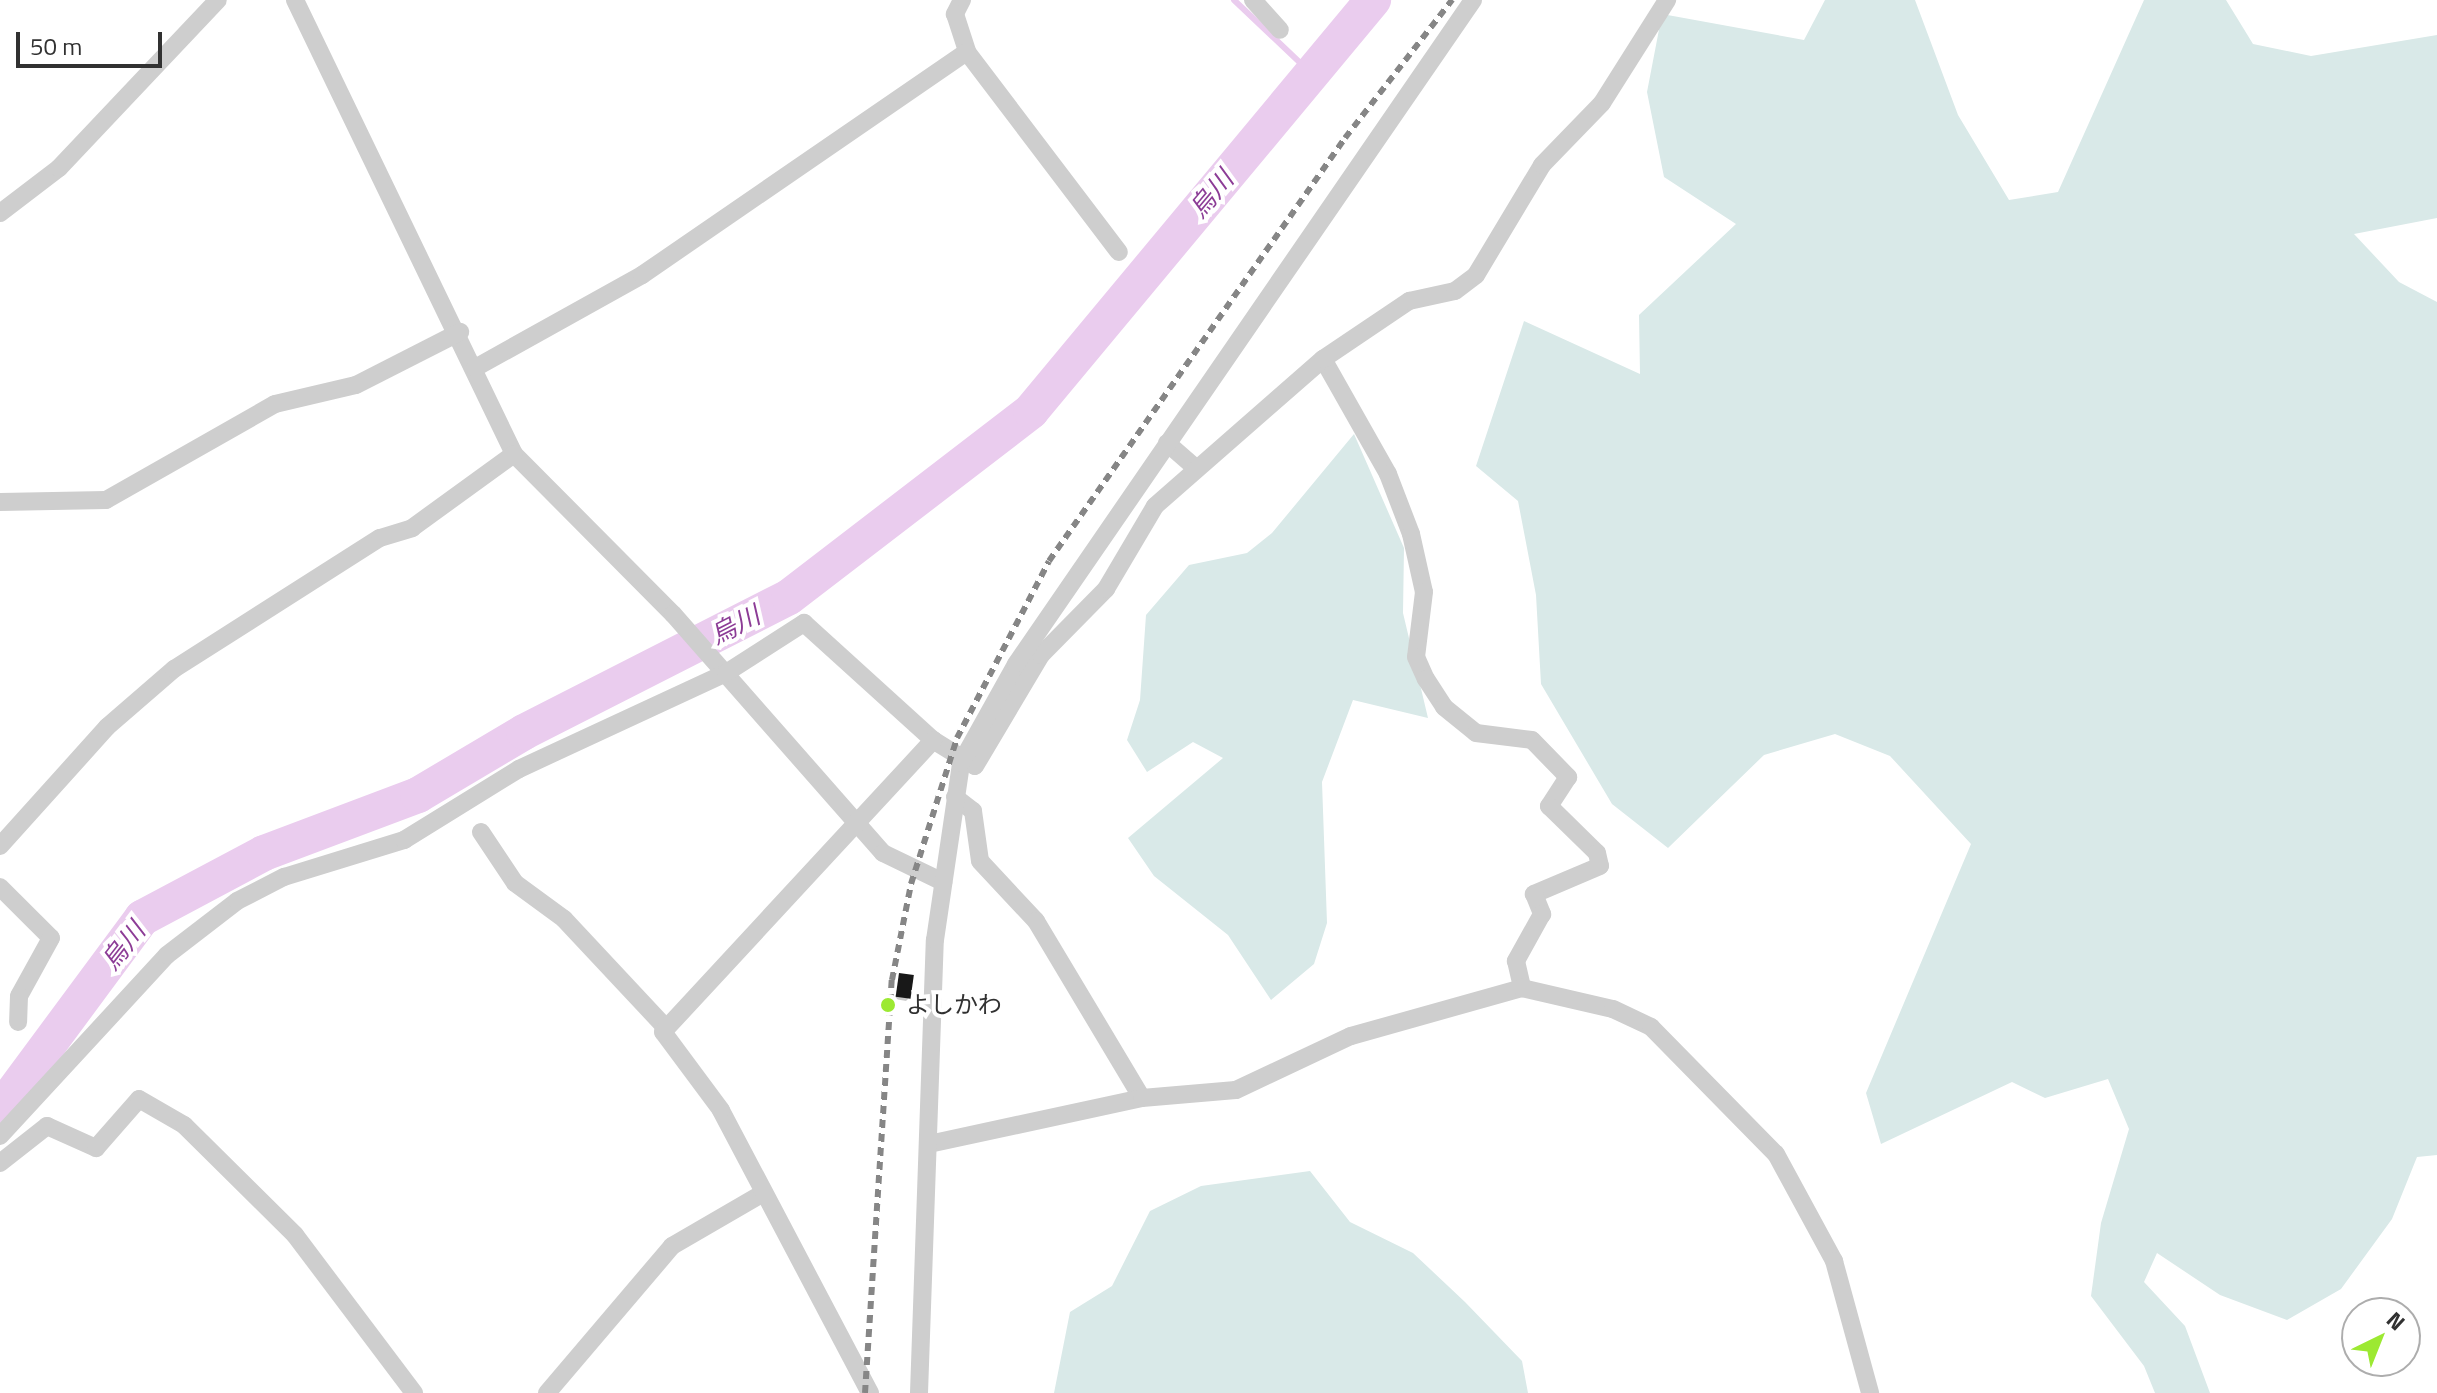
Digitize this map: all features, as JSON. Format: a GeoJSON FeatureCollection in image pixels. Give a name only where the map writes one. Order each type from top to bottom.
{"type":"FeatureCollection","features":[{"type":"Feature","properties":{"kind":"street"},"geometry":{"type":"LineString","coordinates":[[0,213],[59,168],[218,0]]}},
{"type":"Feature","properties":{"kind":"street"},"geometry":{"type":"LineString","coordinates":[[295,0],[329,58],[371,168],[460,332],[514,454],[678,619],[853,820],[895,862],[943,882]]}},
{"type":"Feature","properties":{"kind":"street"},"geometry":{"type":"LineString","coordinates":[[962,0],[955,14],[967,52],[1119,252]]}},
{"type":"Feature","properties":{"kind":"street"},"geometry":{"type":"LineString","coordinates":[[1253,0],[1280,30]]}},
{"type":"Feature","properties":{"kind":"street"},"geometry":{"type":"LineString","coordinates":[[919,1393],[943,882],[961,763],[1016,664],[1473,0]]}},
{"type":"Feature","properties":{"kind":"street"},"geometry":{"type":"LineString","coordinates":[[0,1136],[167,955],[237,901],[284,877],[404,840],[519,769],[723,670],[804,623],[933,740],[961,763],[975,766],[1041,655],[1106,589],[1140,525],[1196,468],[1323,359],[1409,301],[1455,291],[1476,275],[1542,165],[1602,103],[1667,0]]}},
{"type":"Feature","properties":{"kind":"street"},"geometry":{"type":"LineString","coordinates":[[475,368],[642,275],[967,52]]}},
{"type":"Feature","properties":{"kind":"street"},"geometry":{"type":"LineString","coordinates":[[0,502],[106,500],[275,404],[356,385],[460,332]]}},
{"type":"Feature","properties":{"kind":"street"},"geometry":{"type":"LineString","coordinates":[[1323,359],[1368,434],[1411,534],[1424,592],[1416,657],[1426,679],[1444,707],[1476,733],[1532,740],[1568,777],[1549,806],[1597,853],[1600,866],[1534,894],[1542,914],[1516,961],[1522,988]]}},
{"type":"Feature","properties":{"kind":"street"},"geometry":{"type":"LineString","coordinates":[[1167,443],[1196,468]]}},
{"type":"Feature","properties":{"kind":"street"},"geometry":{"type":"LineString","coordinates":[[0,846],[107,727],[174,669],[380,538],[412,528],[514,454]]}},
{"type":"Feature","properties":{"kind":"street"},"geometry":{"type":"LineString","coordinates":[[666,1028],[853,820],[933,740]]}},
{"type":"Feature","properties":{"kind":"street"},"geometry":{"type":"LineString","coordinates":[[955,797],[973,811],[980,861],[1036,921],[1142,1098]]}},
{"type":"Feature","properties":{"kind":"street"},"geometry":{"type":"LineString","coordinates":[[481,832],[515,883],[564,919],[666,1028],[679,1062],[721,1110],[760,1195],[870,1393]]}},
{"type":"Feature","properties":{"kind":"street"},"geometry":{"type":"LineString","coordinates":[[0,887],[51,938],[19,996],[18,1022]]}},
{"type":"Feature","properties":{"kind":"street"},"geometry":{"type":"LineString","coordinates":[[929,1144],[1142,1098],[1236,1090],[1351,1036],[1522,988],[1613,1009],[1651,1027],[1757,1131],[1809,1207],[1834,1261],[1870,1393]]}},
{"type":"Feature","properties":{"kind":"street"},"geometry":{"type":"LineString","coordinates":[[0,1163],[47,1126],[96,1148],[139,1099],[184,1125],[295,1235],[414,1393]]}},
{"type":"Feature","properties":{"kind":"street"},"geometry":{"type":"LineString","coordinates":[[547,1393],[672,1246],[760,1195]]}},
{"type":"Feature","properties":{"kind":"shaded area"},"geometry":{"type":"Polygon","coordinates":[[[1825,0],[1915,0],[1958,115],[2009,200],[2058,192],[2144,0],[2226,0],[2253,44],[2311,56],[2437,35],[2437,218],[2354,234],[2399,282],[2437,302],[2437,1155],[2417,1157],[2392,1219],[2341,1289],[2287,1320],[2220,1295],[2157,1253],[2144,1282],[2185,1326],[2210,1393],[2155,1393],[2144,1366],[2091,1296],[2101,1223],[2129,1129],[2108,1079],[2045,1098],[2012,1082],[1881,1144],[1866,1093],[1971,844],[1890,756],[1835,734],[1764,755],[1668,848],[1612,804],[1541,684],[1536,595],[1518,501],[1476,466],[1524,321],[1640,374],[1639,315],[1736,224],[1664,177],[1647,92],[1662,14],[1804,40],[1825,0]]]}},
{"type":"Feature","properties":{"kind":"shaded area"},"geometry":{"type":"Polygon","coordinates":[[[1354,434],[1404,548],[1403,613],[1428,718],[1353,700],[1322,782],[1327,923],[1314,964],[1271,1000],[1228,935],[1154,876],[1128,838],[1223,758],[1193,742],[1147,772],[1127,740],[1140,700],[1146,615],[1189,565],[1247,553],[1272,533],[1354,434]]]}},
{"type":"Feature","properties":{"kind":"shaded area"},"geometry":{"type":"Polygon","coordinates":[[[1310,1171],[1350,1222],[1413,1253],[1465,1302],[1522,1361],[1528,1393],[1054,1393],[1070,1312],[1112,1286],[1150,1211],[1201,1186],[1310,1171]]]}},
{"type":"Feature","properties":{"kind":"building"},"geometry":{"type":"Polygon","coordinates":[[[899,973],[914,975],[911,999],[896,997],[899,973]]]}},
{"type":"Feature","properties":{"kind":"waterway"},"geometry":{"type":"LineString","coordinates":[[1234,0],[1312,74]]}},
{"type":"Feature","properties":{"kind":"waterway","name":"烏川"},"geometry":{"type":"LineString","coordinates":[[0,1110],[142,918],[264,853],[418,795],[524,732],[789,597],[1031,411],[1373,0]]}},
{"type":"Feature","properties":{"kind":"railway"},"geometry":{"type":"LineString","coordinates":[[865,1393],[892,980],[911,884],[957,738],[1049,561],[1345,138],[1452,0]]}},
{"type":"Feature","properties":{"kind":"place","name":"よしかわ"},"geometry":{"type":"Point","coordinates":[888,1005]}}]}
